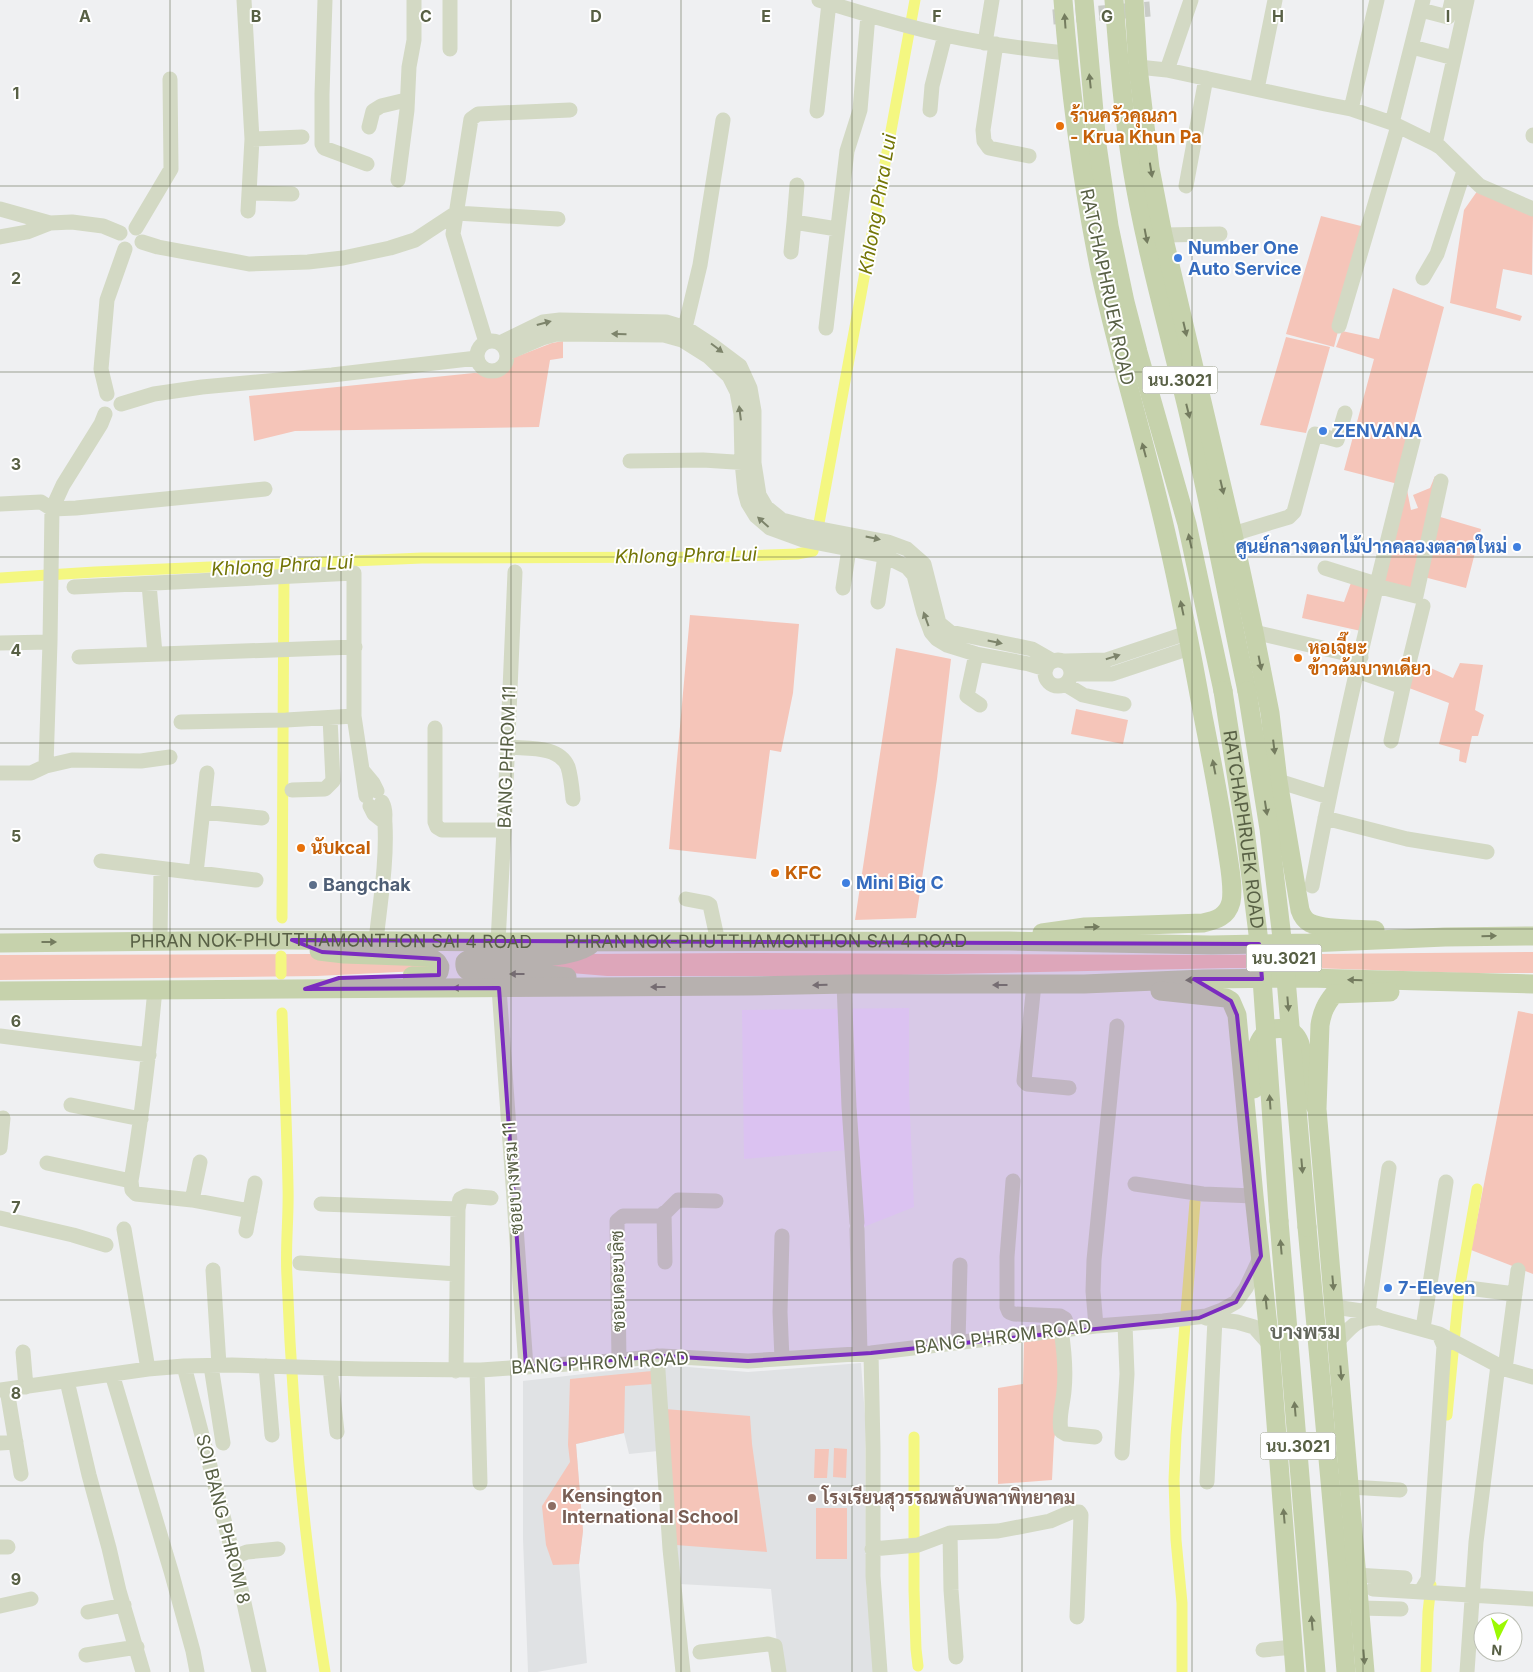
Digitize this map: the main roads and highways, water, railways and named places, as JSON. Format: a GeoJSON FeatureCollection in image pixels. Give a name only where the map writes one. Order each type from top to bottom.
{"type":"FeatureCollection","features":[{"type":"Feature","properties":{"kind":"main road","name":"RATCHAPHRUEK ROAD"},"geometry":{"type":"LineString","coordinates":[[1009,941],[1062,929],[1203,923],[1220,919],[1231,901],[1230,870],[1218,791],[1189,640],[1166,532],[1101,273],[1080,156],[1067,53],[1063,0]]}},
{"type":"Feature","properties":{"kind":"main road","name":"RATCHAPHRUEK ROAD"},"geometry":{"type":"LineString","coordinates":[[1084,0],[1096,145],[1109,226],[1125,302],[1150,401],[1187,524],[1223,691],[1245,830],[1260,950],[1279,1221],[1316,1672]]}},
{"type":"Feature","properties":{"kind":"main road","name":"RATCHAPHRUEK ROAD"},"geometry":{"type":"LineString","coordinates":[[1114,0],[1119,67],[1132,163],[1158,292],[1190,420],[1247,691],[1270,829],[1284,955],[1346,1672]]}},
{"type":"Feature","properties":{"kind":"main road"},"geometry":{"type":"LineString","coordinates":[[1119,67],[1125,26],[1125,0]]}},
{"type":"Feature","properties":{"kind":"main road","name":"นบ.3021"},"geometry":{"type":"LineString","coordinates":[[1134,0],[1138,67],[1150,168],[1163,235],[1254,632],[1270,713],[1278,785],[1302,917],[1309,922],[1323,926],[1445,937]]}},
{"type":"Feature","properties":{"kind":"main road"},"geometry":{"type":"LineString","coordinates":[[1080,156],[1125,302]]}},
{"type":"Feature","properties":{"kind":"main road"},"geometry":{"type":"LineString","coordinates":[[1218,791],[1240,882],[1244,889],[1251,894],[1267,897],[1275,894],[1281,888],[1286,872],[1278,785]]}},
{"type":"Feature","properties":{"kind":"main road","name":"PHRAN NOK-PHUTTHAMONTHON SAI 4 ROAD"},"geometry":{"type":"LineString","coordinates":[[0,942],[292,940],[498,942],[1009,941],[1211,945],[1533,936]]}},
{"type":"Feature","properties":{"kind":"main road"},"geometry":{"type":"LineString","coordinates":[[292,940],[322,952],[430,957],[437,962],[440,968],[435,976],[339,978],[318,983],[305,989]]}},
{"type":"Feature","properties":{"kind":"main road"},"geometry":{"type":"LineString","coordinates":[[595,942],[572,954],[468,959],[465,962],[465,967],[467,971],[473,974],[548,975],[574,978],[599,987]]}},
{"type":"Feature","properties":{"kind":"main road"},"geometry":{"type":"LineString","coordinates":[[0,991],[844,984],[1084,984],[1204,979],[1308,978],[1530,984]]}},
{"type":"Feature","properties":{"kind":"main road","name":"นบ.3021"},"geometry":{"type":"LineString","coordinates":[[1084,984],[1226,998],[1231,1001],[1237,1015],[1270,1345],[1295,1672]]}},
{"type":"Feature","properties":{"kind":"main road","name":"นบ.3021"},"geometry":{"type":"LineString","coordinates":[[1365,1672],[1317,1109],[1322,1013],[1334,994],[1456,990],[1530,984]]}},
{"type":"Feature","properties":{"kind":"main road"},"geometry":{"type":"LineString","coordinates":[[1247,1112],[1254,1093],[1256,1048],[1267,1032],[1280,1028],[1294,1033],[1298,1039],[1301,1046],[1306,1090],[1317,1109]]}},
{"type":"Feature","properties":{"kind":"main road"},"geometry":{"type":"LineString","coordinates":[[1328,1471],[1339,1488],[1352,1585],[1359,1608]]}},
{"type":"Feature","properties":{"kind":"waterway","name":"Khlong Phra Lui"},"geometry":{"type":"LineString","coordinates":[[0,578],[422,558],[714,557],[797,554],[813,551],[915,0]]}},
{"type":"Feature","properties":{"kind":"waterway"},"geometry":{"type":"LineString","coordinates":[[282,918],[284,570]]}},
{"type":"Feature","properties":{"kind":"waterway"},"geometry":{"type":"LineString","coordinates":[[281,956],[281,974]]}},
{"type":"Feature","properties":{"kind":"waterway"},"geometry":{"type":"LineString","coordinates":[[282,1013],[288,1187],[287,1266],[292,1376],[305,1525],[325,1672]]}},
{"type":"Feature","properties":{"kind":"waterway"},"geometry":{"type":"LineString","coordinates":[[1447,1415],[1459,1291],[1477,1189]]}},
{"type":"Feature","properties":{"kind":"waterway"},"geometry":{"type":"LineString","coordinates":[[1182,1672],[1182,1603],[1176,1540],[1174,1480],[1195,1202]]}},
{"type":"Feature","properties":{"kind":"waterway"},"geometry":{"type":"LineString","coordinates":[[914,1437],[914,1590],[918,1666]]}},
{"type":"Feature","properties":{"kind":"waterway"},"geometry":{"type":"LineString","coordinates":[[1426,1672],[1431,1585]]}},
{"type":"Feature","properties":{"kind":"tunnel"},"geometry":{"type":"LineString","coordinates":[[1053,17],[1150,9]]}},
{"type":"Feature","properties":{"kind":"place","name":"ร้านครัวคุณภา - Krua Khun Pa"},"geometry":{"type":"Point","coordinates":[1060,126]}},
{"type":"Feature","properties":{"kind":"place","name":"Number One Auto Service"},"geometry":{"type":"Point","coordinates":[1178,258]}},
{"type":"Feature","properties":{"kind":"place","name":"ZENVANA"},"geometry":{"type":"Point","coordinates":[1323,431]}},
{"type":"Feature","properties":{"kind":"place","name":"ศูนย์กลางดอกไม้ปากคลองตลาดใหม่"},"geometry":{"type":"Point","coordinates":[1517,547]}},
{"type":"Feature","properties":{"kind":"place","name":"หอเจี๊ยะ ข้าวต้มบาทเดียว"},"geometry":{"type":"Point","coordinates":[1298,658]}},
{"type":"Feature","properties":{"kind":"place","name":"นับkcal"},"geometry":{"type":"Point","coordinates":[301,848]}},
{"type":"Feature","properties":{"kind":"place","name":"KFC"},"geometry":{"type":"Point","coordinates":[775,873]}},
{"type":"Feature","properties":{"kind":"place","name":"Mini Big C"},"geometry":{"type":"Point","coordinates":[846,883]}},
{"type":"Feature","properties":{"kind":"place","name":"Bangchak"},"geometry":{"type":"Point","coordinates":[313,885]}},
{"type":"Feature","properties":{"kind":"place","name":"7-Eleven"},"geometry":{"type":"Point","coordinates":[1388,1288]}},
{"type":"Feature","properties":{"kind":"place","name":"โรงเรียนสุวรรณพลับพลาพิทยาคม"},"geometry":{"type":"Point","coordinates":[812,1498]}},
{"type":"Feature","properties":{"kind":"place","name":"Kensington International School"},"geometry":{"type":"Point","coordinates":[552,1506]}},
{"type":"Feature","properties":{"kind":"district","name":"บางพรม"},"geometry":{"type":"Point","coordinates":[1305,1332]}}]}
